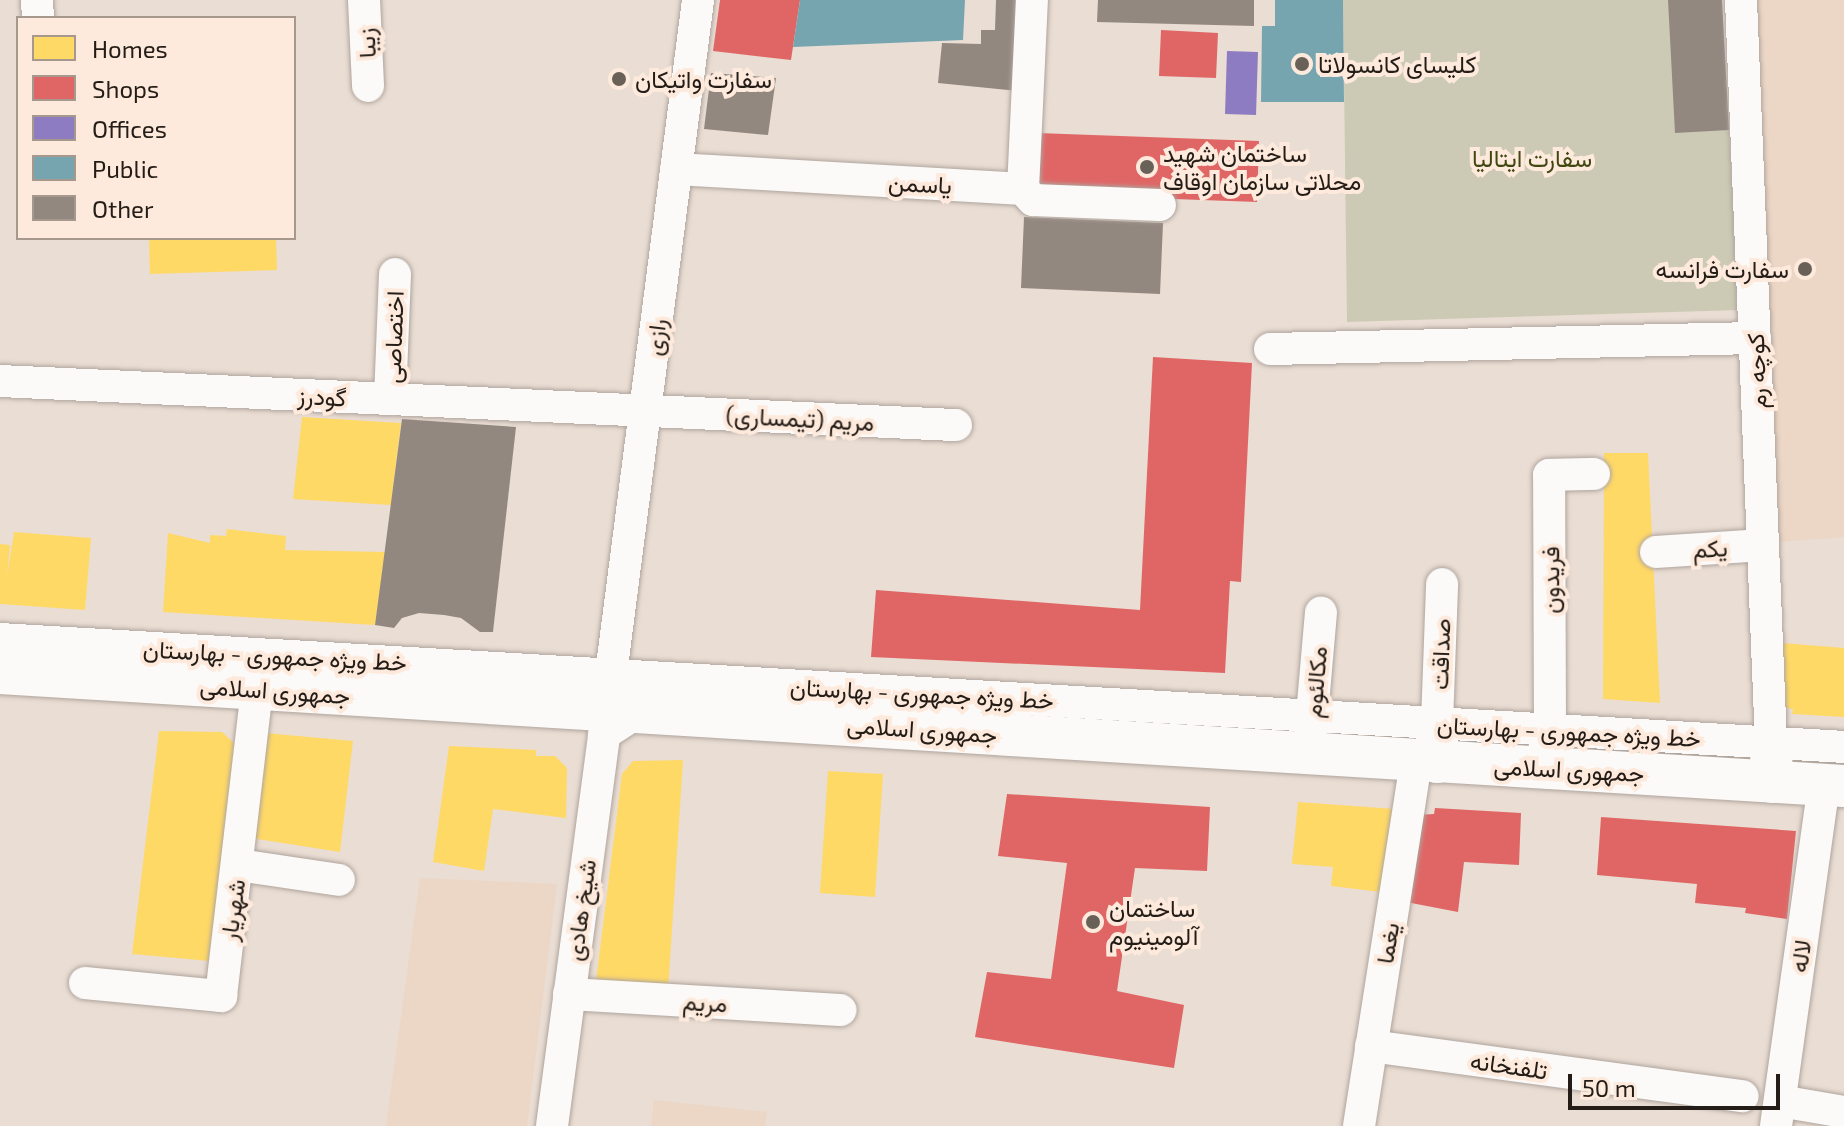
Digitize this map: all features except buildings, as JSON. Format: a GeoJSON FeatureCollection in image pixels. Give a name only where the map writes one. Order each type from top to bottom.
{"type":"FeatureCollection","features":[{"type":"Feature","properties":{"kind":"main road","name":"جمهوری اسلامی"},"geometry":{"type":"LineString","coordinates":[[0,673],[257,688],[618,699],[1310,735],[1430,748],[1550,749],[1772,762],[1834,786]]}},
{"type":"Feature","properties":{"kind":"street","name":"زیبا"},"geometry":{"type":"LineString","coordinates":[[364,0],[368,86]]}},
{"type":"Feature","properties":{"kind":"street","name":"رازی"},"geometry":{"type":"LineString","coordinates":[[618,699],[645,410],[698,0]]}},
{"type":"Feature","properties":{"kind":"street"},"geometry":{"type":"LineString","coordinates":[[1023,189],[1032,0]]}},
{"type":"Feature","properties":{"kind":"street","name":"کوچه رم"},"geometry":{"type":"LineString","coordinates":[[1741,0],[1772,762]]}},
{"type":"Feature","properties":{"kind":"street","name":"یاسمن"},"geometry":{"type":"LineString","coordinates":[[676,169],[1023,189],[1033,200],[1160,205]]}},
{"type":"Feature","properties":{"kind":"street","name":"اختصاصی"},"geometry":{"type":"LineString","coordinates":[[390,399],[395,274]]}},
{"type":"Feature","properties":{"kind":"street"},"geometry":{"type":"LineString","coordinates":[[1270,349],[1755,338]]}},
{"type":"Feature","properties":{"kind":"street","name":"گودرز"},"geometry":{"type":"LineString","coordinates":[[0,381],[645,410]]}},
{"type":"Feature","properties":{"kind":"street","name":"مریم (تیمساری)"},"geometry":{"type":"LineString","coordinates":[[645,410],[956,425]]}},
{"type":"Feature","properties":{"kind":"street","name":"فریدون"},"geometry":{"type":"LineString","coordinates":[[1550,749],[1549,475],[1594,474]]}},
{"type":"Feature","properties":{"kind":"street","name":"یکم"},"geometry":{"type":"LineString","coordinates":[[1656,552],[1763,545]]}},
{"type":"Feature","properties":{"kind":"street","name":"صداقت"},"geometry":{"type":"LineString","coordinates":[[1430,748],[1442,584]]}},
{"type":"Feature","properties":{"kind":"street","name":"مکالئوم"},"geometry":{"type":"LineString","coordinates":[[1310,735],[1321,612]]}},
{"type":"Feature","properties":{"kind":"street","name":"خط ویژه جمهوری - بهارستان"},"geometry":{"type":"LineString","coordinates":[[0,639],[618,699]]}},
{"type":"Feature","properties":{"kind":"street","name":"شهریار"},"geometry":{"type":"LineString","coordinates":[[85,983],[221,996],[257,688]]}},
{"type":"Feature","properties":{"kind":"street","name":"شیخ هادی"},"geometry":{"type":"LineString","coordinates":[[552,1126],[604,734],[618,699]]}},
{"type":"Feature","properties":{"kind":"street"},"geometry":{"type":"LineString","coordinates":[[1772,762],[1844,747]]}},
{"type":"Feature","properties":{"kind":"street","name":"یغما"},"geometry":{"type":"LineString","coordinates":[[1359,1126],[1371,1046],[1430,748]]}},
{"type":"Feature","properties":{"kind":"street","name":"لاله"},"geometry":{"type":"LineString","coordinates":[[1778,1114],[1834,786]]}},
{"type":"Feature","properties":{"kind":"street"},"geometry":{"type":"LineString","coordinates":[[238,865],[339,880]]}},
{"type":"Feature","properties":{"kind":"street","name":"مریم"},"geometry":{"type":"LineString","coordinates":[[569,994],[841,1010]]}},
{"type":"Feature","properties":{"kind":"street","name":"تلفنخانه"},"geometry":{"type":"LineString","coordinates":[[1371,1046],[1743,1096]]}},
{"type":"Feature","properties":{"kind":"street"},"geometry":{"type":"LineString","coordinates":[[1778,1114],[1844,1112]]}},
{"type":"Feature","properties":{"kind":"shaded area","name":"سفارت فرانسه"},"geometry":{"type":"Polygon","coordinates":[[[1754,0],[1844,0],[1844,537],[1779,542],[1754,0]]]}},
{"type":"Feature","properties":{"kind":"shaded area"},"geometry":{"type":"Polygon","coordinates":[[[420,878],[557,884],[527,1126],[386,1126],[420,878]]]}},
{"type":"Feature","properties":{"kind":"shaded area"},"geometry":{"type":"Polygon","coordinates":[[[654,1100],[767,1112],[765,1126],[651,1126],[654,1100]]]}},
{"type":"Feature","properties":{"kind":"green space","name":"سفارت ایتالیا"},"geometry":{"type":"Polygon","coordinates":[[[1343,0],[1722,0],[1739,310],[1347,322],[1343,0]]]}},
{"type":"Feature","properties":{"kind":"place","name":"کلیسای کانسولاتا"},"geometry":{"type":"Point","coordinates":[1302,64]}},
{"type":"Feature","properties":{"kind":"place","name":"سفارت واتیکان"},"geometry":{"type":"Point","coordinates":[619,79]}},
{"type":"Feature","properties":{"kind":"place","name":"ساختمان شهید محلاتی سازمان اوقاف"},"geometry":{"type":"Point","coordinates":[1147,167]}},
{"type":"Feature","properties":{"kind":"place","name":"سفارت فرانسه"},"geometry":{"type":"Point","coordinates":[1805,269]}},
{"type":"Feature","properties":{"kind":"place","name":"ساختمان آلومینیوم"},"geometry":{"type":"Point","coordinates":[1093,922]}}]}
